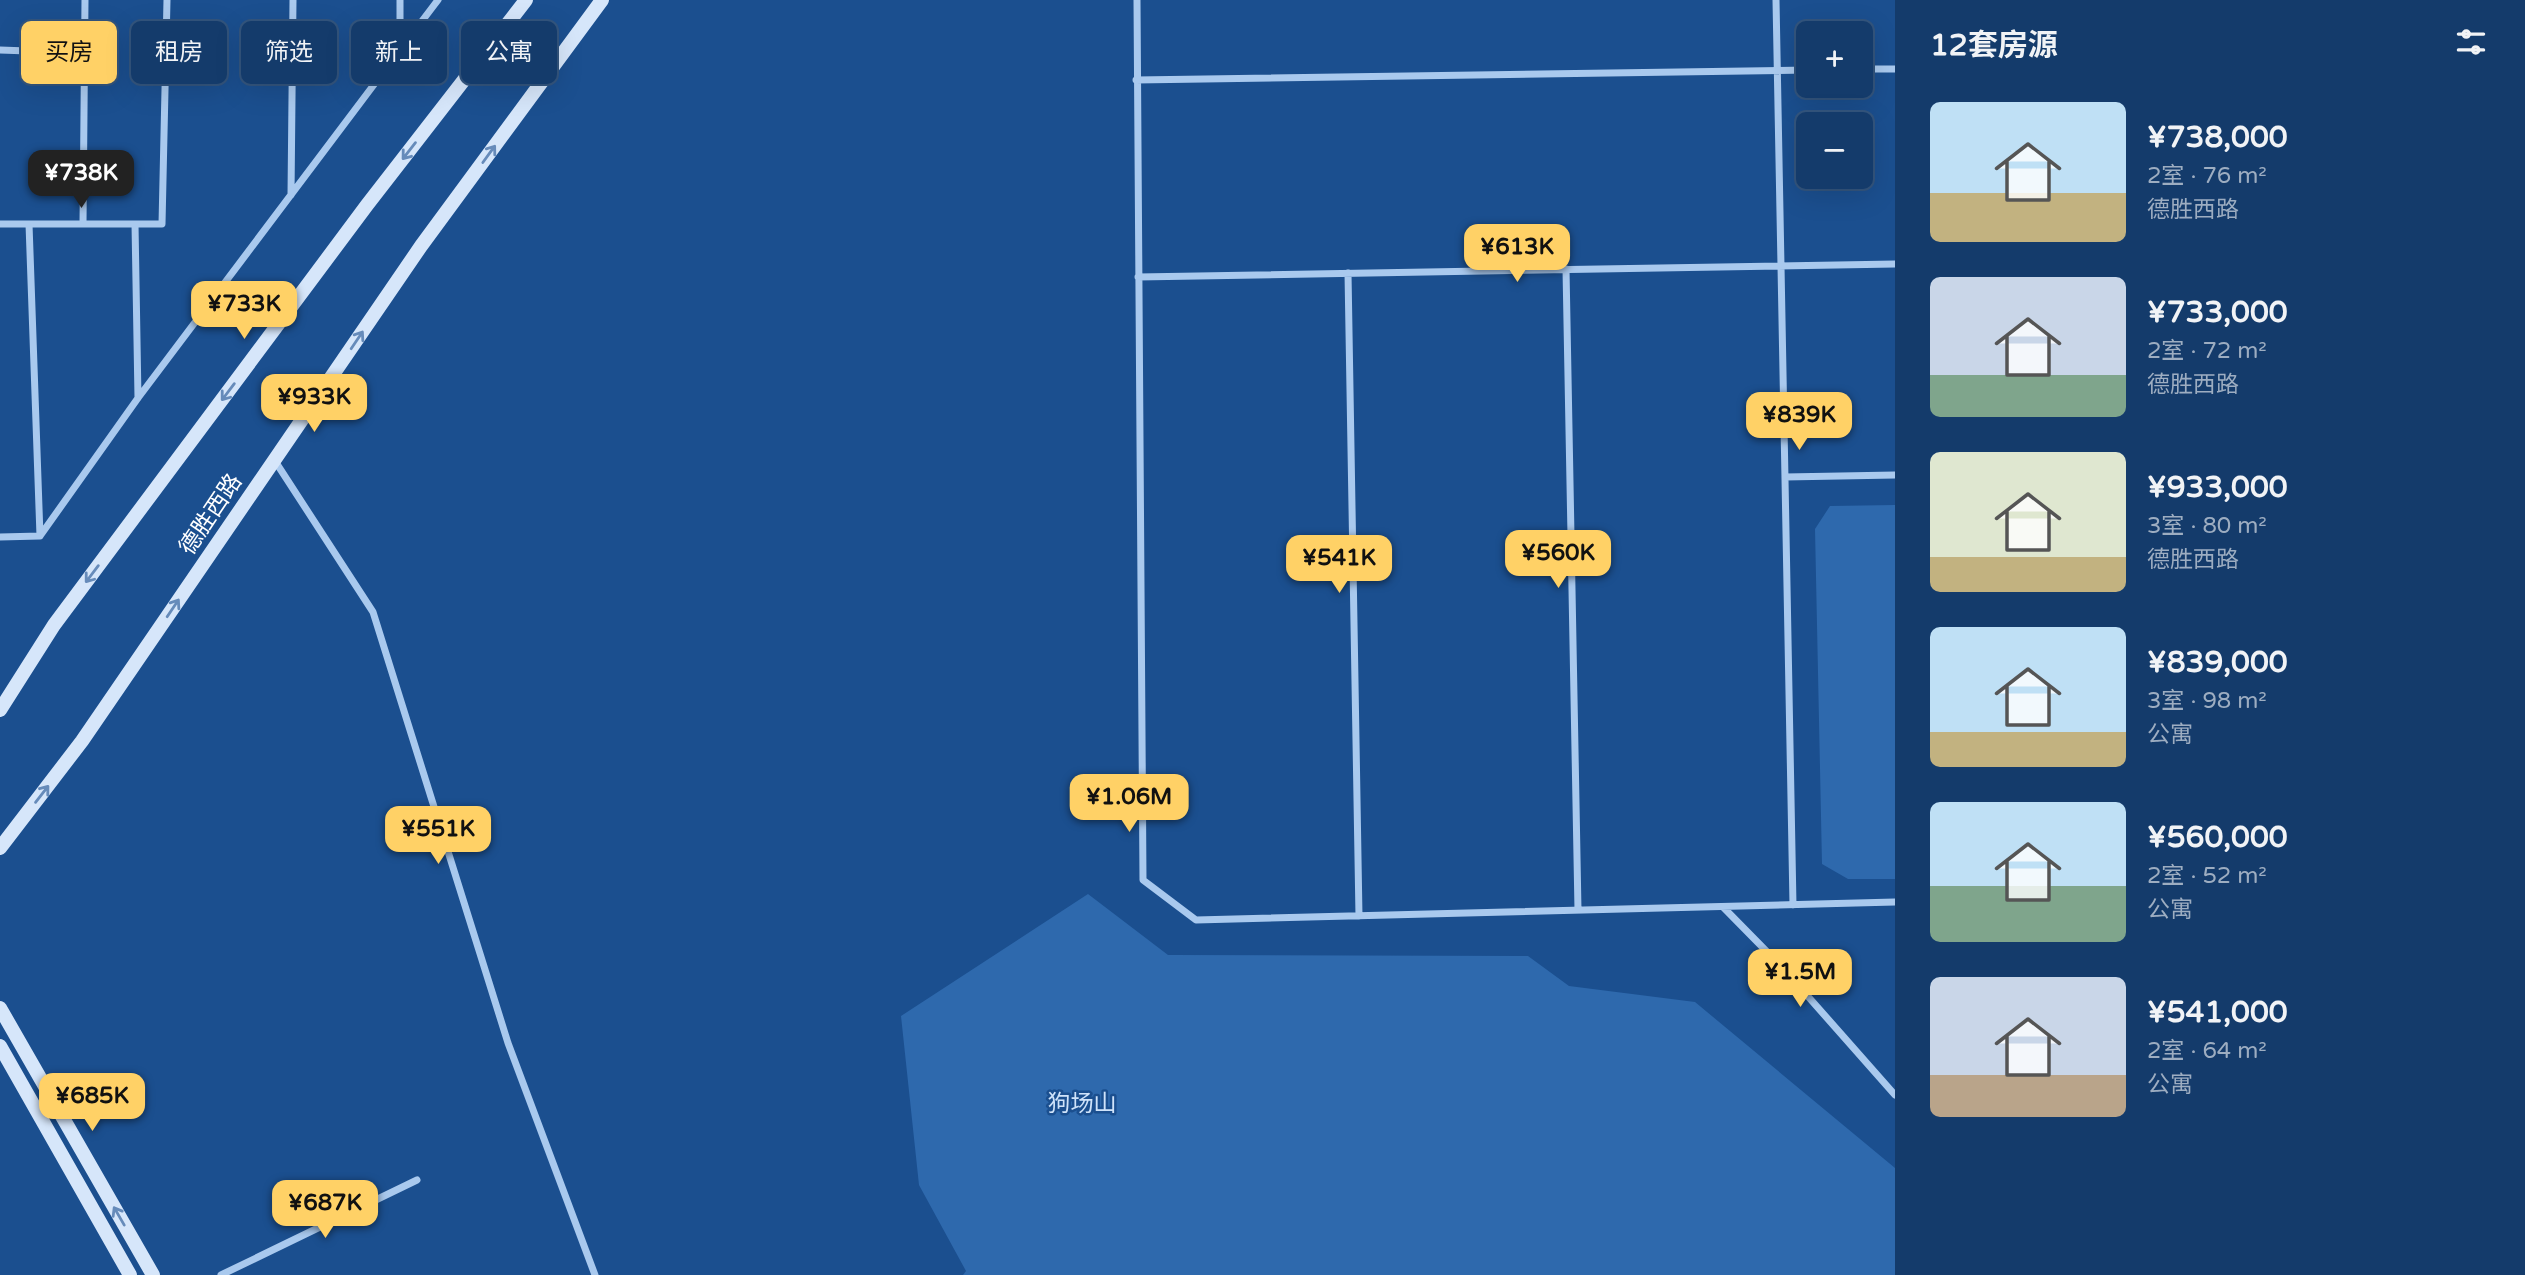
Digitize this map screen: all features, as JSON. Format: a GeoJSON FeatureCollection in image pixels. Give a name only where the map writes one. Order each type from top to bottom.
{"type":"FeatureCollection","features":[{"type":"Feature","properties":{"kind":"main road"},"geometry":{"type":"LineString","coordinates":[[0,710],[54,625],[367,205],[526,0]]}},
{"type":"Feature","properties":{"kind":"main road","name":"德胜西路"},"geometry":{"type":"LineString","coordinates":[[0,848],[82,741],[421,246],[602,0]]}},
{"type":"Feature","properties":{"kind":"main road"},"geometry":{"type":"LineString","coordinates":[[0,1008],[153,1275]]}},
{"type":"Feature","properties":{"kind":"main road"},"geometry":{"type":"LineString","coordinates":[[0,1046],[130,1275]]}},
{"type":"Feature","properties":{"kind":"street"},"geometry":{"type":"LineString","coordinates":[[85,0],[85,21]]}},
{"type":"Feature","properties":{"kind":"street"},"geometry":{"type":"LineString","coordinates":[[0,224],[162,224],[167,0]]}},
{"type":"Feature","properties":{"kind":"street"},"geometry":{"type":"LineString","coordinates":[[291,197],[293,0]]}},
{"type":"Feature","properties":{"kind":"street"},"geometry":{"type":"LineString","coordinates":[[400,0],[400,21]]}},
{"type":"Feature","properties":{"kind":"street"},"geometry":{"type":"LineString","coordinates":[[422,21],[438,0]]}},
{"type":"Feature","properties":{"kind":"street"},"geometry":{"type":"LineString","coordinates":[[1136,0],[1143,880],[1196,920],[1895,902]]}},
{"type":"Feature","properties":{"kind":"street"},"geometry":{"type":"LineString","coordinates":[[1776,0],[1793,905]]}},
{"type":"Feature","properties":{"kind":"street"},"geometry":{"type":"LineString","coordinates":[[0,50],[21,51]]}},
{"type":"Feature","properties":{"kind":"street"},"geometry":{"type":"LineString","coordinates":[[1873,69],[1895,69]]}},
{"type":"Feature","properties":{"kind":"street"},"geometry":{"type":"LineString","coordinates":[[1136,80],[1796,70]]}},
{"type":"Feature","properties":{"kind":"street"},"geometry":{"type":"LineString","coordinates":[[83,224],[84,84]]}},
{"type":"Feature","properties":{"kind":"street"},"geometry":{"type":"LineString","coordinates":[[40,536],[138,398],[375,84]]}},
{"type":"Feature","properties":{"kind":"street"},"geometry":{"type":"LineString","coordinates":[[29,224],[40,536]]}},
{"type":"Feature","properties":{"kind":"street"},"geometry":{"type":"LineString","coordinates":[[135,224],[138,398]]}},
{"type":"Feature","properties":{"kind":"street"},"geometry":{"type":"LineString","coordinates":[[1138,277],[1895,264]]}},
{"type":"Feature","properties":{"kind":"street"},"geometry":{"type":"LineString","coordinates":[[1566,269],[1578,911]]}},
{"type":"Feature","properties":{"kind":"street"},"geometry":{"type":"LineString","coordinates":[[1348,273],[1359,916]]}},
{"type":"Feature","properties":{"kind":"street"},"geometry":{"type":"LineString","coordinates":[[274,460],[373,612],[508,1043],[595,1275]]}},
{"type":"Feature","properties":{"kind":"street"},"geometry":{"type":"LineString","coordinates":[[1785,477],[1895,475]]}},
{"type":"Feature","properties":{"kind":"street"},"geometry":{"type":"LineString","coordinates":[[0,537],[40,536]]}},
{"type":"Feature","properties":{"kind":"street"},"geometry":{"type":"LineString","coordinates":[[1723,907],[1782,967],[1895,1095]]}},
{"type":"Feature","properties":{"kind":"street"},"geometry":{"type":"LineString","coordinates":[[221,1275],[417,1180]]}},
{"type":"Feature","properties":{"kind":"green space"},"geometry":{"type":"Polygon","coordinates":[[[1895,505],[1895,879],[1848,879],[1822,864],[1815,529],[1830,506],[1895,505]]]}},
{"type":"Feature","properties":{"kind":"green space","name":"狗场山"},"geometry":{"type":"Polygon","coordinates":[[[1088,894],[1168,955],[1528,956],[1569,986],[1695,1002],[1895,1168],[1895,1275],[963,1275],[966,1271],[919,1185],[901,1016],[1088,894]]]}}]}
